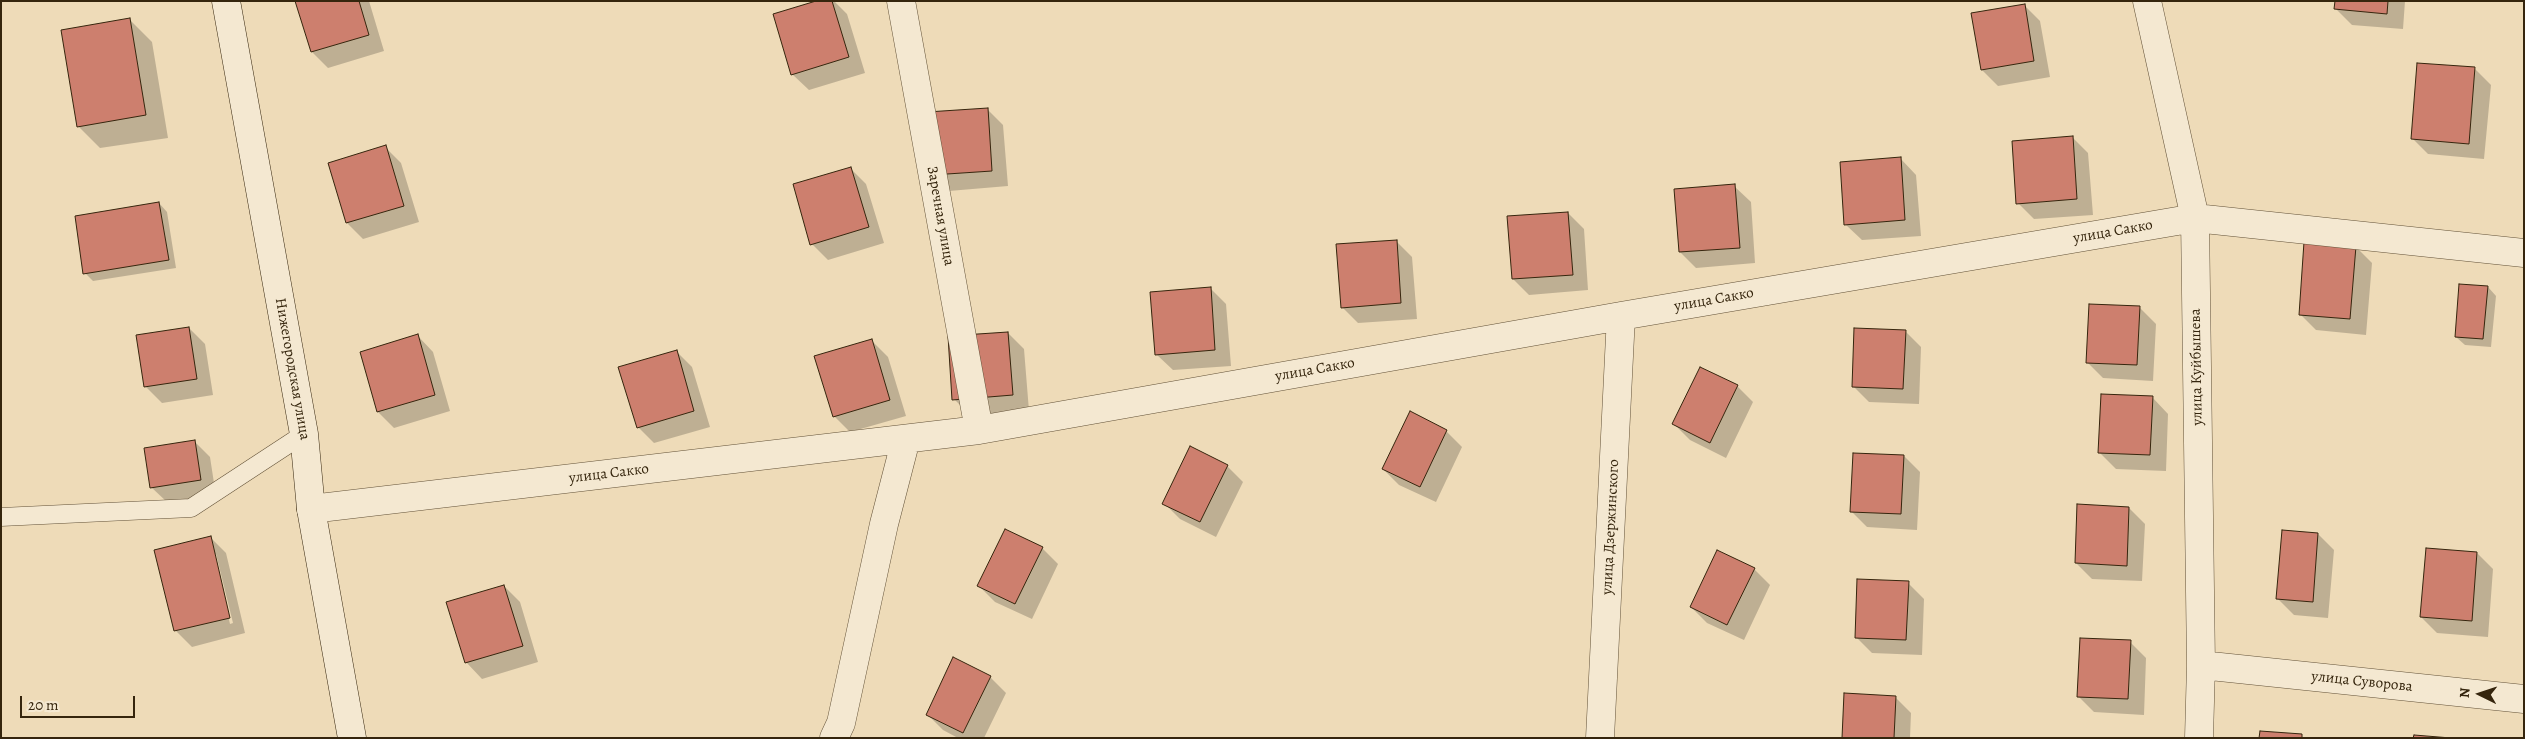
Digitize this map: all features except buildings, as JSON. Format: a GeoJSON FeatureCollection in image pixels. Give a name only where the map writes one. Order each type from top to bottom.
{"type":"FeatureCollection","features":[{"type":"Feature","properties":{"kind":"street","name":"Нижегородская улица"},"geometry":{"type":"LineString","coordinates":[[226,1],[304,434],[311,509],[352,738]]}},
{"type":"Feature","properties":{"kind":"street","name":"Заречная улица"},"geometry":{"type":"LineString","coordinates":[[901,1],[979,430]]}},
{"type":"Feature","properties":{"kind":"street","name":"улица Куйбышева"},"geometry":{"type":"LineString","coordinates":[[2147,1],[2195,218],[2201,665],[2199,738]]}},
{"type":"Feature","properties":{"kind":"street","name":"улица Сакко"},"geometry":{"type":"LineString","coordinates":[[311,509],[979,430],[1621,316],[2195,218],[2524,253]]}},
{"type":"Feature","properties":{"kind":"street","name":"улица Дзержинского"},"geometry":{"type":"LineString","coordinates":[[1600,738],[1621,316]]}},
{"type":"Feature","properties":{"kind":"street"},"geometry":{"type":"LineString","coordinates":[[834,738],[841,723],[884,524],[906,439]]}},
{"type":"Feature","properties":{"kind":"street","name":"улица Суворова"},"geometry":{"type":"LineString","coordinates":[[2201,665],[2524,699]]}},
{"type":"Feature","properties":{"kind":"lane"},"geometry":{"type":"LineString","coordinates":[[1,517],[191,508],[304,434]]}}]}
